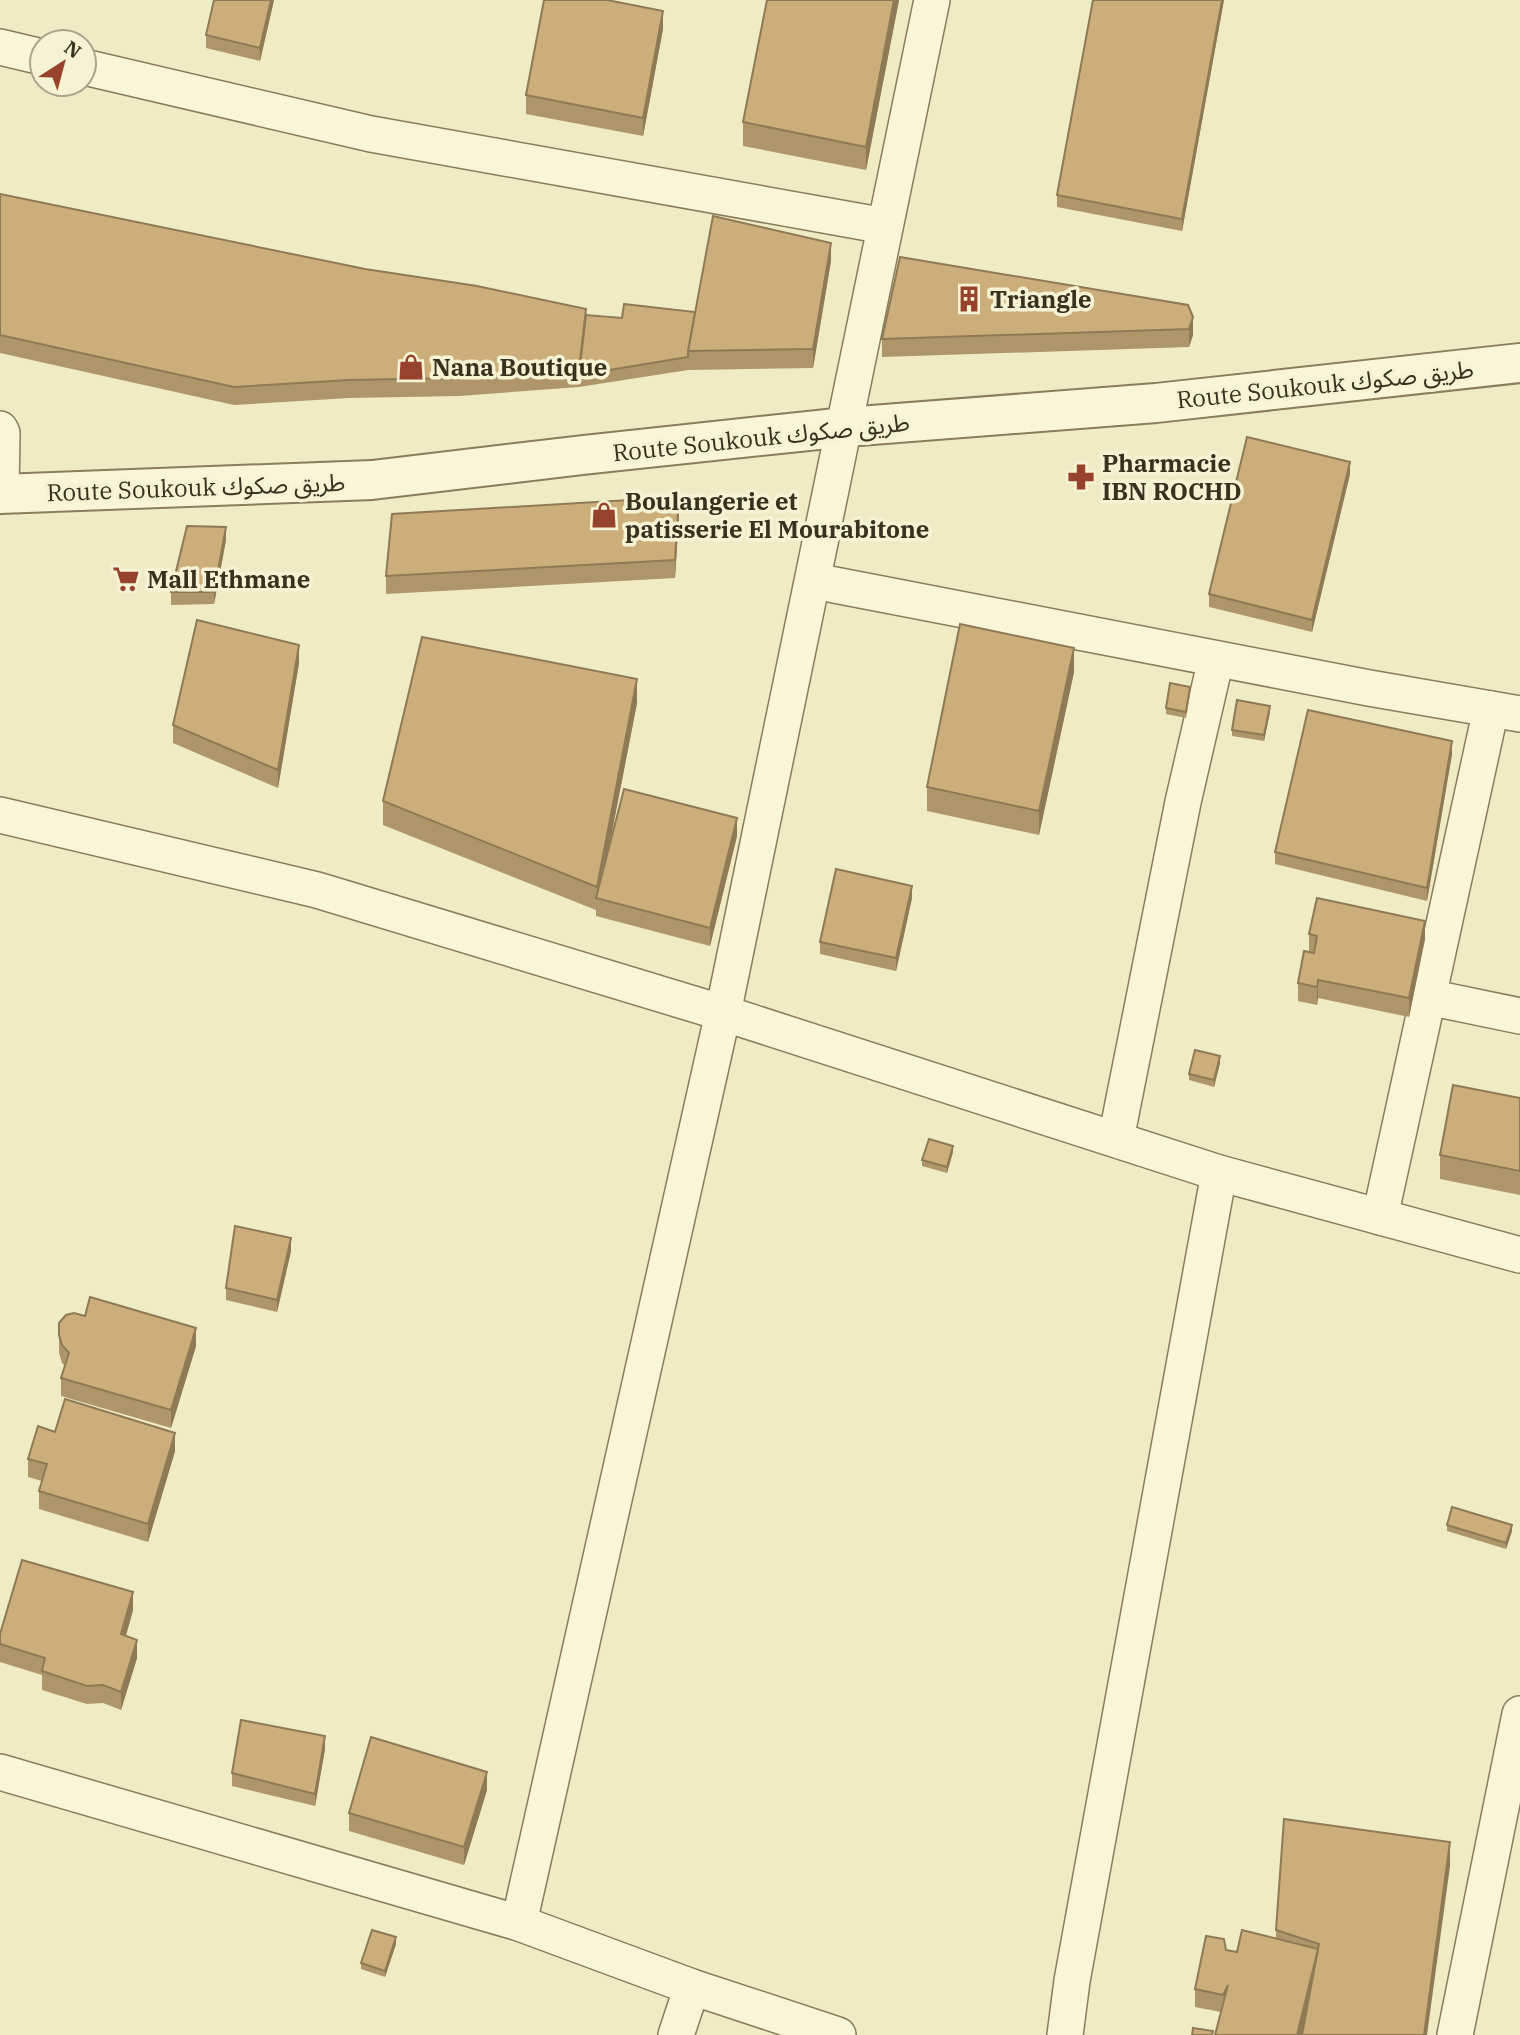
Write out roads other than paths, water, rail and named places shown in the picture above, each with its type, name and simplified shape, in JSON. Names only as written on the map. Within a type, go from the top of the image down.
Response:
[{"type":"street","points":[[519,1923],[723,1013],[932,0]]},
{"type":"street","points":[[0,47],[28,54]]},
{"type":"street","points":[[98,70],[371,134],[885,226]]},
{"type":"street","name":"Route Soukouk طريق صكوك","points":[[1,494],[372,480],[583,454],[846,427],[1156,403],[1520,363]]},
{"type":"street","points":[[0,429],[1,494]]},
{"type":"street","points":[[814,581],[1216,659],[1505,711],[1428,997],[1380,1217]]},
{"type":"street","points":[[1116,1139],[1183,802],[1216,659]]},
{"type":"street","points":[[0,815],[317,890],[723,1013],[1219,1173],[1520,1255]]},
{"type":"street","points":[[1428,997],[1520,1016]]},
{"type":"street","points":[[1065,2035],[1072,1981],[1219,1173]]},
{"type":"street","points":[[1455,2035],[1520,1714]]},
{"type":"street","points":[[0,1772],[519,1923],[692,1987],[838,2035]]},
{"type":"street","points":[[677,2035],[692,1987]]},
{"type":"place","name":"Triangle","points":[[969,299]]},
{"type":"place","name":"Nana Boutique","points":[[411,367]]},
{"type":"place","name":"Pharmacie IBN ROCHD","points":[[1081,477]]},
{"type":"place","name":"Boulangerie et patisserie El Mourabitone","points":[[604,515]]},
{"type":"place","name":"Mall Ethmane","points":[[126,579]]}]
